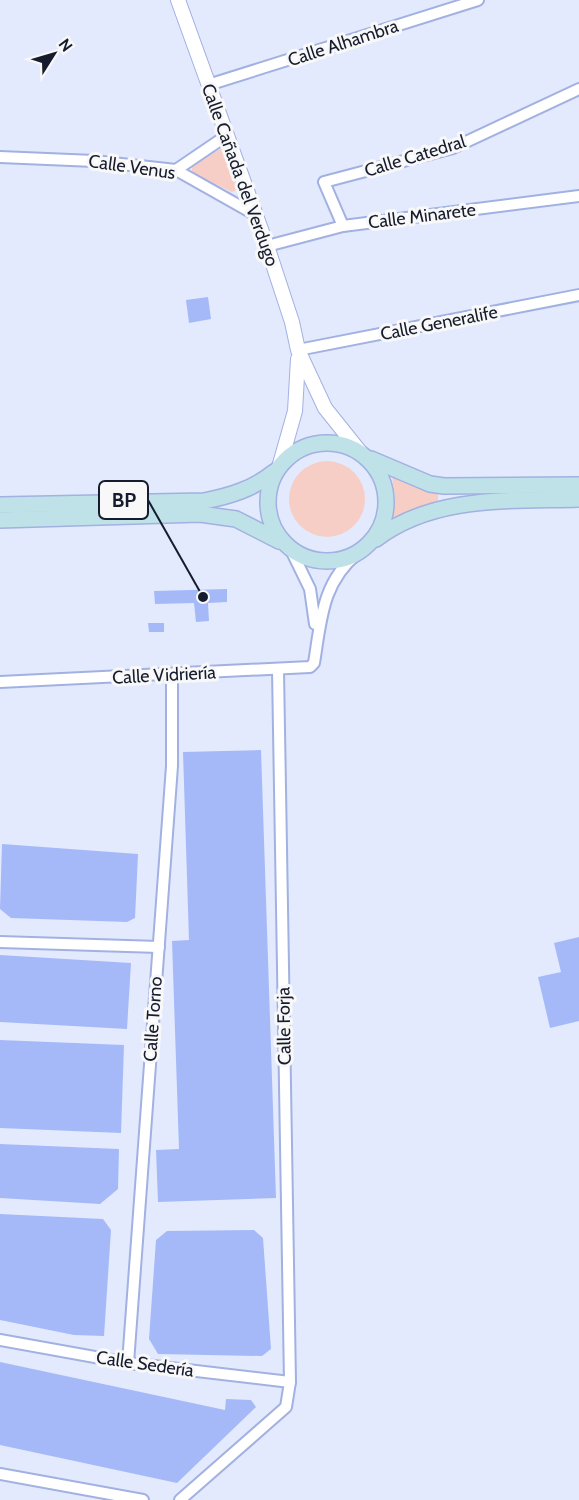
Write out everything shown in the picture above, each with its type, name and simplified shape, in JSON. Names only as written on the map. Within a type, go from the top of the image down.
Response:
[{"type":"main road","points":[[0,505],[204,501],[232,495],[264,480],[294,452],[310,445],[328,442],[345,445],[430,484],[444,486],[579,485]]},
{"type":"main road","points":[[363,455],[378,471],[385,490],[386,510],[380,529],[363,549]]},
{"type":"main road","points":[[278,467],[270,482],[267,508],[276,534],[288,547]]},
{"type":"main road","points":[[0,520],[200,514],[236,519],[317,561],[345,559],[403,523],[445,507],[465,503],[579,499]]},
{"type":"street","name":"Calle Cañada del Verdugo","points":[[178,0],[267,246],[292,322],[298,350]]},
{"type":"street","name":"Calle Alhambra","points":[[208,85],[478,0]]},
{"type":"street","name":"Calle Catedral","points":[[343,226],[324,182],[453,148],[579,89]]},
{"type":"street","points":[[176,170],[226,136]]},
{"type":"street","name":"Calle Venus","points":[[0,157],[94,161],[176,170],[254,214]]},
{"type":"street","name":"Calle Minarete","points":[[267,246],[343,226],[579,196]]},
{"type":"street","name":"Calle Generalife","points":[[298,350],[579,295]]},
{"type":"street","points":[[298,350],[325,408],[363,455]]},
{"type":"street","points":[[278,467],[295,411],[298,350]]},
{"type":"street","points":[[288,547],[310,589],[315,612],[316,652]]},
{"type":"street","points":[[316,652],[326,592],[345,564],[363,549]]},
{"type":"street","name":"Calle Vidriería","points":[[0,682],[310,667],[314,663],[316,652]]},
{"type":"street","name":"Calle Forja","points":[[180,1500],[286,1407],[290,1382],[278,670]]},
{"type":"street","name":"Calle Torno","points":[[128,1363],[172,766],[172,675]]},
{"type":"street","points":[[0,942],[159,947]]},
{"type":"street","name":"Calle Sedería","points":[[0,1340],[128,1363],[290,1382]]},
{"type":"street","points":[[0,1474],[144,1500]]},
{"type":"shaded area","points":[[222,148],[237,190],[232,192],[192,173],[192,166]]},
{"type":"shaded area","points":[[327,461],[341,464],[354,472],[362,485],[365,499],[362,513],[354,526],[341,534],[327,537],[313,534],[300,526],[292,513],[289,499],[292,485],[300,472],[313,464]]},
{"type":"shaded area","points":[[392,477],[417,487],[438,491],[438,503],[413,509],[392,519],[395,496]]},
{"type":"building","points":[[208,297],[211,319],[189,323],[186,300]]},
{"type":"building","points":[[227,589],[227,602],[208,603],[209,621],[196,622],[194,603],[155,604],[154,591]]},
{"type":"building","points":[[148,623],[164,623],[164,632],[149,632]]},
{"type":"building","points":[[261,750],[276,1198],[158,1202],[156,1150],[179,1149],[172,941],[189,940],[183,752]]},
{"type":"building","points":[[2,844],[138,854],[135,918],[127,922],[11,918],[0,909]]},
{"type":"building","points":[[579,937],[579,1021],[550,1028],[538,977],[561,972],[554,943]]},
{"type":"building","points":[[0,955],[131,963],[127,1029],[0,1022]]},
{"type":"building","points":[[0,1040],[124,1045],[121,1133],[0,1128]]},
{"type":"building","points":[[0,1144],[119,1149],[118,1189],[100,1204],[0,1198]]},
{"type":"building","points":[[0,1214],[103,1219],[111,1230],[104,1336],[74,1335],[0,1320]]},
{"type":"building","points":[[254,1230],[263,1238],[271,1349],[262,1356],[158,1354],[149,1339],[156,1240],[167,1231]]},
{"type":"building","points":[[0,1362],[225,1410],[226,1399],[251,1400],[256,1407],[177,1483],[0,1445]]},
{"type":"place","name":"BP","points":[[203,597]]}]
